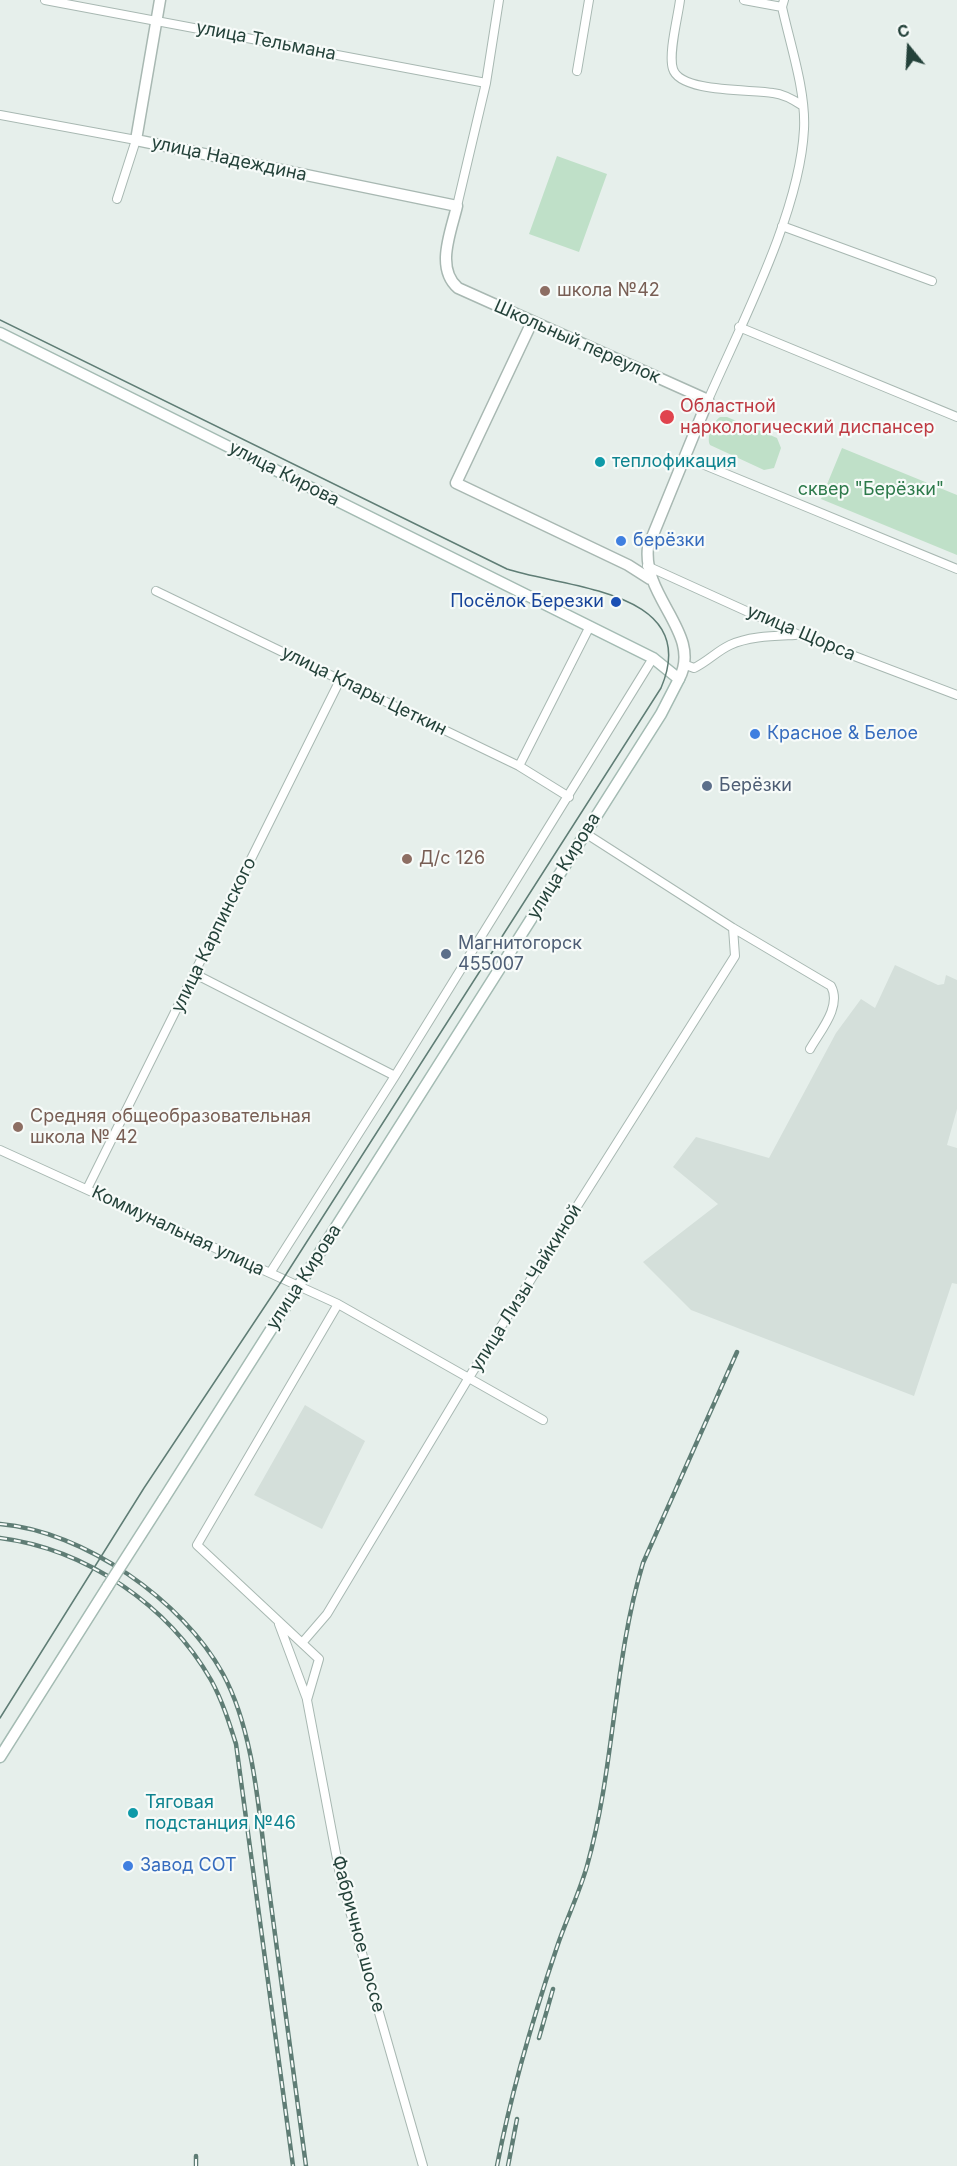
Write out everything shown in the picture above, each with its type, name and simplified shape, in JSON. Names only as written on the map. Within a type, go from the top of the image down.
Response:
[{"type":"main road","points":[[136,140],[160,0]]},
{"type":"main road","name":"улица Надеждина","points":[[136,140],[458,206]]},
{"type":"main road","name":"Школьный переулок","points":[[458,206],[446,257],[450,279],[466,294],[708,400]]},
{"type":"main road","points":[[532,322],[456,483],[628,565],[650,579]]},
{"type":"main road","name":"улица Кирова","points":[[0,333],[653,658],[679,679],[661,714],[0,1757]]},
{"type":"main road","points":[[679,679],[686,665],[680,635],[650,579],[647,566],[648,547],[708,400]]},
{"type":"street","name":"улица Тельмана","points":[[45,0],[486,83]]},
{"type":"street","points":[[458,206],[486,83],[499,0]]},
{"type":"street","points":[[577,71],[589,0]]},
{"type":"street","points":[[680,0],[672,63],[676,75],[683,81],[702,86],[775,93],[803,106]]},
{"type":"street","points":[[708,400],[782,226],[798,169],[804,128],[803,106],[783,4],[744,0]]},
{"type":"street","name":"улица Надеждина","points":[[0,115],[136,140]]},
{"type":"street","points":[[117,199],[136,140]]},
{"type":"street","points":[[782,226],[932,281]]},
{"type":"street","points":[[739,327],[957,417]]},
{"type":"street","points":[[684,457],[957,569]]},
{"type":"street","name":"улица Щорса","points":[[647,566],[799,635],[957,695]]},
{"type":"street","name":"улица Клары Цеткин","points":[[156,591],[519,765],[569,796]]},
{"type":"street","points":[[519,765],[590,626]]},
{"type":"street","points":[[686,665],[694,668],[731,645],[762,637],[799,635]]},
{"type":"street","points":[[270,1273],[395,1076],[653,658]]},
{"type":"street","name":"улица Карпинского","points":[[87,1189],[340,680]]},
{"type":"street","points":[[585,833],[733,928],[831,986],[835,1006],[810,1049]]},
{"type":"street","name":"улица Лизы Чайкиной","points":[[302,1643],[327,1614],[468,1379],[735,956],[733,928]]},
{"type":"street","points":[[195,974],[395,1076]]},
{"type":"street","name":"Коммунальная улица","points":[[0,1150],[338,1304],[543,1420]]},
{"type":"street","points":[[302,1643],[197,1545],[338,1304]]},
{"type":"street","name":"Фабричное шоссе","points":[[277,1621],[307,1700],[341,1880],[423,2166]]},
{"type":"street","name":"Фабричное шоссе","points":[[302,1643],[319,1659],[307,1700]]},
{"type":"shaded area","points":[[895,965],[938,985],[944,984],[946,975],[957,980],[957,1109],[947,1145],[957,1148],[957,1284],[952,1283],[914,1396],[691,1310],[643,1262],[718,1204],[673,1167],[696,1137],[769,1158],[836,1033],[861,999],[875,1008]]},
{"type":"shaded area","points":[[305,1405],[365,1441],[322,1529],[254,1495]]},
{"type":"green space","points":[[557,156],[607,174],[579,252],[529,234]]},
{"type":"green space","points":[[720,417],[727,417],[777,438],[781,448],[774,468],[764,470],[710,445],[711,430]]},
{"type":"green space","name":"сквер \"Берёзки\"","points":[[842,448],[957,495],[957,555],[821,499]]},
{"type":"tram line","points":[[0,320],[507,569],[592,589],[621,599],[646,612],[663,631],[669,656],[661,688],[283,1279],[144,1488],[0,1718]]},
{"type":"railway","points":[[497,2166],[531,2028],[557,1947],[584,1876],[596,1829],[619,1676],[633,1600],[643,1563],[737,1352]]},
{"type":"railway","points":[[0,1524],[32,1529],[65,1540],[97,1555],[128,1574],[157,1596],[183,1621],[205,1647],[223,1674],[234,1697],[249,1748],[254,1775],[306,2166]]},
{"type":"railway","points":[[0,1538],[32,1544],[63,1554],[122,1585],[172,1628],[193,1653],[215,1688],[236,1744],[293,2166]]},
{"type":"railway","points":[[539,2038],[553,1989]]},
{"type":"railway","points":[[508,2166],[517,2119]]},
{"type":"railway","points":[[196,2156],[196,2166]]},
{"type":"place","name":"школа №42","points":[[545,291]]},
{"type":"place","name":"Областной наркологический диспансер","points":[[667,417]]},
{"type":"place","name":"теплофикация","points":[[600,462]]},
{"type":"place","name":"берёзки","points":[[621,541]]},
{"type":"place","name":"Посёлок Березки","points":[[616,602]]},
{"type":"place","name":"Красное & Белое","points":[[755,734]]},
{"type":"place","name":"Берёзки","points":[[707,786]]},
{"type":"place","name":"Д/с 126","points":[[407,859]]},
{"type":"place","name":"Магнитогорск 455007","points":[[446,954]]},
{"type":"place","name":"Средняя общеобразовательная школа № 42","points":[[18,1127]]},
{"type":"place","name":"Тяговая подстанция №46","points":[[133,1813]]},
{"type":"place","name":"Завод СОТ","points":[[128,1866]]}]
